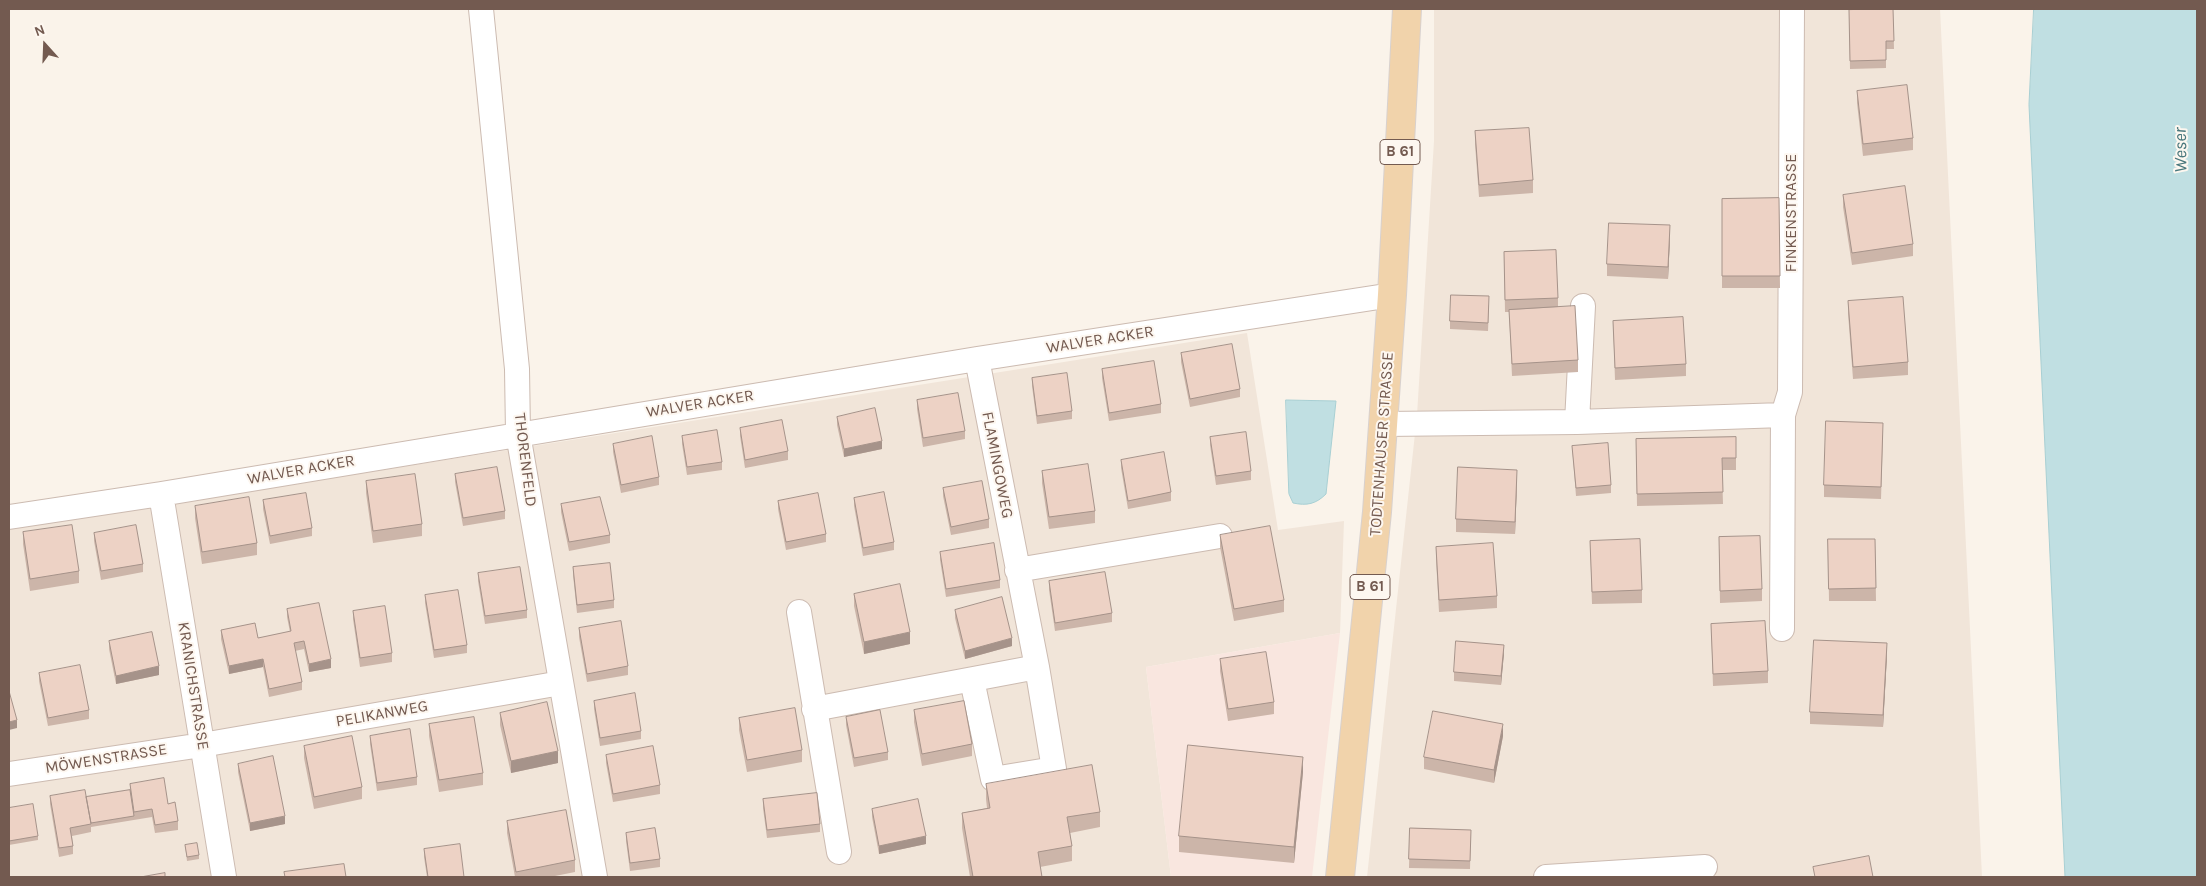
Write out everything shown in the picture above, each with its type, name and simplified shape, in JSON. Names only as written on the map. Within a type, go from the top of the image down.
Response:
[{"type":"main road","name":"TODTENHAUSER STRASSE","points":[[1340,877],[1374,541],[1392,295],[1407,9]]},
{"type":"street","name":"THORENFELD","points":[[481,9],[517,369],[518,434],[594,877]]},
{"type":"street","name":"FINKENSTRASSE","points":[[1782,629],[1783,415],[1790,392],[1792,9]]},
{"type":"street","name":"WALVER ACKER","points":[[9,517],[161,494],[977,360],[1392,295]]},
{"type":"street","points":[[1577,422],[1583,306]]},
{"type":"street","name":"FLAMINGOWEG","points":[[972,680],[993,779],[1054,768],[977,360]]},
{"type":"street","points":[[1383,424],[1577,422],[1783,415]]},
{"type":"street","name":"KRANICHSTRASSE","points":[[161,494],[224,877]]},
{"type":"street","points":[[1016,570],[1220,536]]},
{"type":"street","points":[[799,612],[839,852]]},
{"type":"street","points":[[814,709],[1036,667]]},
{"type":"street","name":"PELIKANWEG","points":[[202,745],[561,683]]},
{"type":"street","name":"MÖWENSTRASSE","points":[[9,774],[202,745]]},
{"type":"street","points":[[1546,877],[1705,867]]},
{"type":"shaded area","points":[[1434,9],[1940,9],[1982,877],[1367,877],[1417,415],[1434,141]]},
{"type":"shaded area","points":[[1247,333],[1278,530],[1344,521],[1340,633],[1146,667],[1171,877],[9,877],[9,529]]},
{"type":"shaded area","points":[[1340,633],[1312,877],[1171,877],[1146,667]]},
{"type":"water","name":"Weser","points":[[2034,9],[2197,9],[2197,877],[2065,877],[2029,105]]},
{"type":"water","points":[[1286,400],[1336,401],[1326,494],[1319,500],[1311,503],[1293,503],[1289,494]]},
{"type":"building","points":[[1893,9],[1894,41],[1886,41],[1886,60],[1850,61],[1849,10]]},
{"type":"building","points":[[1907,85],[1913,138],[1863,144],[1857,91]]},
{"type":"building","points":[[1529,128],[1533,180],[1479,185],[1475,131]]},
{"type":"building","points":[[1905,186],[1913,244],[1852,253],[1843,195]]},
{"type":"building","points":[[1779,198],[1780,276],[1722,276],[1722,199]]},
{"type":"building","points":[[1609,223],[1670,225],[1668,267],[1607,264]]},
{"type":"building","points":[[1556,250],[1558,298],[1505,300],[1504,252]]},
{"type":"building","points":[[1451,295],[1489,296],[1488,323],[1450,321]]},
{"type":"building","points":[[1903,297],[1908,362],[1853,367],[1848,301]]},
{"type":"building","points":[[1575,306],[1578,360],[1512,364],[1509,310]]},
{"type":"building","points":[[1683,317],[1686,364],[1615,368],[1613,321]]},
{"type":"building","points":[[1232,344],[1240,389],[1190,399],[1181,353]]},
{"type":"building","points":[[1154,361],[1161,404],[1109,413],[1102,369]]},
{"type":"building","points":[[1067,373],[1072,411],[1037,416],[1032,378]]},
{"type":"building","points":[[958,393],[965,431],[923,438],[917,400]]},
{"type":"building","points":[[875,408],[882,441],[844,449],[837,417]]},
{"type":"building","points":[[782,420],[788,451],[745,460],[740,428]]},
{"type":"building","points":[[1826,421],[1883,423],[1881,487],[1824,485]]},
{"type":"building","points":[[717,430],[722,462],[687,467],[682,436]]},
{"type":"building","points":[[1246,432],[1251,471],[1216,476],[1210,437]]},
{"type":"building","points":[[652,436],[659,477],[621,485],[613,444]]},
{"type":"building","points":[[1736,437],[1736,458],[1722,458],[1723,492],[1637,494],[1636,439]]},
{"type":"building","points":[[1608,443],[1611,485],[1576,488],[1572,446]]},
{"type":"building","points":[[1164,452],[1171,492],[1128,501],[1121,460]]},
{"type":"building","points":[[1088,464],[1095,511],[1049,517],[1042,471]]},
{"type":"building","points":[[497,467],[505,511],[463,518],[455,474]]},
{"type":"building","points":[[1458,467],[1517,470],[1515,522],[1456,519]]},
{"type":"building","points":[[415,474],[422,524],[373,531],[366,481]]},
{"type":"building","points":[[982,481],[989,519],[951,527],[943,488]]},
{"type":"building","points":[[884,492],[894,542],[863,548],[854,498]]},
{"type":"building","points":[[306,493],[312,528],[270,536],[263,500]]},
{"type":"building","points":[[818,493],[826,534],[786,542],[778,501]]},
{"type":"building","points":[[249,497],[257,543],[202,552],[195,506]]},
{"type":"building","points":[[600,497],[610,535],[569,542],[561,504]]},
{"type":"building","points":[[72,525],[79,571],[30,579],[23,532]]},
{"type":"building","points":[[136,525],[143,564],[101,571],[94,533]]},
{"type":"building","points":[[1270,526],[1284,600],[1234,609],[1220,535]]},
{"type":"building","points":[[1760,536],[1762,589],[1720,591],[1719,537]]},
{"type":"building","points":[[1640,539],[1642,590],[1592,592],[1590,541]]},
{"type":"building","points":[[1828,539],[1875,539],[1876,588],[1829,589]]},
{"type":"building","points":[[994,543],[1000,580],[946,589],[940,552]]},
{"type":"building","points":[[1493,543],[1497,596],[1439,600],[1436,547]]},
{"type":"building","points":[[610,563],[614,600],[577,605],[573,567]]},
{"type":"building","points":[[520,567],[527,610],[485,616],[478,573]]},
{"type":"building","points":[[1105,572],[1112,613],[1055,623],[1049,581]]},
{"type":"building","points":[[900,584],[910,632],[864,642],[854,594]]},
{"type":"building","points":[[458,590],[467,645],[434,650],[425,595]]},
{"type":"building","points":[[1002,597],[1012,638],[965,651],[955,610]]},
{"type":"building","points":[[319,603],[331,659],[309,664],[304,641],[294,643],[302,682],[269,689],[263,659],[229,666],[221,630],[255,623],[258,638],[291,631],[287,609]]},
{"type":"building","points":[[385,606],[392,653],[360,658],[353,611]]},
{"type":"building","points":[[621,621],[628,666],[587,674],[579,628]]},
{"type":"building","points":[[1765,621],[1768,671],[1713,674],[1711,624]]},
{"type":"building","points":[[152,632],[159,666],[116,676],[109,641]]},
{"type":"building","points":[[1814,640],[1887,643],[1883,715],[1810,712]]},
{"type":"building","points":[[1456,641],[1504,645],[1501,676],[1454,672]]},
{"type":"building","points":[[1266,652],[1274,702],[1228,709],[1220,659]]},
{"type":"building","points":[[80,665],[89,710],[48,718],[39,673]]},
{"type":"building","points":[[9,691],[17,720],[9,722]]},
{"type":"building","points":[[635,693],[641,731],[600,738],[594,701]]},
{"type":"building","points":[[964,701],[972,744],[922,754],[914,710]]},
{"type":"building","points":[[547,702],[558,751],[511,761],[500,713]]},
{"type":"building","points":[[795,708],[802,750],[747,760],[739,718]]},
{"type":"building","points":[[880,710],[888,752],[854,758],[846,717]]},
{"type":"building","points":[[1433,711],[1503,724],[1494,770],[1424,757]]},
{"type":"building","points":[[474,717],[483,773],[439,780],[429,724]]},
{"type":"building","points":[[410,729],[417,777],[377,783],[370,736]]},
{"type":"building","points":[[352,736],[362,787],[314,797],[304,746]]},
{"type":"building","points":[[1188,745],[1303,757],[1294,847],[1179,836]]},
{"type":"building","points":[[653,746],[660,785],[613,794],[606,755]]},
{"type":"building","points":[[273,756],[285,816],[250,823],[238,764]]},
{"type":"building","points":[[1092,765],[1100,812],[1067,817],[1072,846],[1038,852],[1042,877],[973,877],[962,813],[990,808],[986,784]]},
{"type":"building","points":[[164,778],[168,804],[175,802],[178,821],[155,825],[152,809],[134,812],[130,784]]},
{"type":"building","points":[[85,790],[91,824],[70,828],[73,846],[59,848],[50,796]]},
{"type":"building","points":[[130,790],[134,816],[91,823],[86,797]]},
{"type":"building","points":[[817,793],[820,824],[767,830],[763,799]]},
{"type":"building","points":[[918,799],[926,836],[879,846],[872,809]]},
{"type":"building","points":[[33,804],[38,836],[9,841],[9,808]]},
{"type":"building","points":[[566,810],[575,860],[516,872],[507,821]]},
{"type":"building","points":[[655,828],[660,859],[630,863],[626,833]]},
{"type":"building","points":[[1410,828],[1471,830],[1470,861],[1409,859]]},
{"type":"building","points":[[197,843],[199,855],[187,857],[185,845]]},
{"type":"building","points":[[460,844],[464,877],[428,877],[424,849]]},
{"type":"building","points":[[1869,856],[1873,877],[1815,877],[1813,867]]},
{"type":"building","points":[[344,864],[346,877],[285,877],[284,872]]},
{"type":"building","points":[[165,873],[165,877],[141,877]]}]
